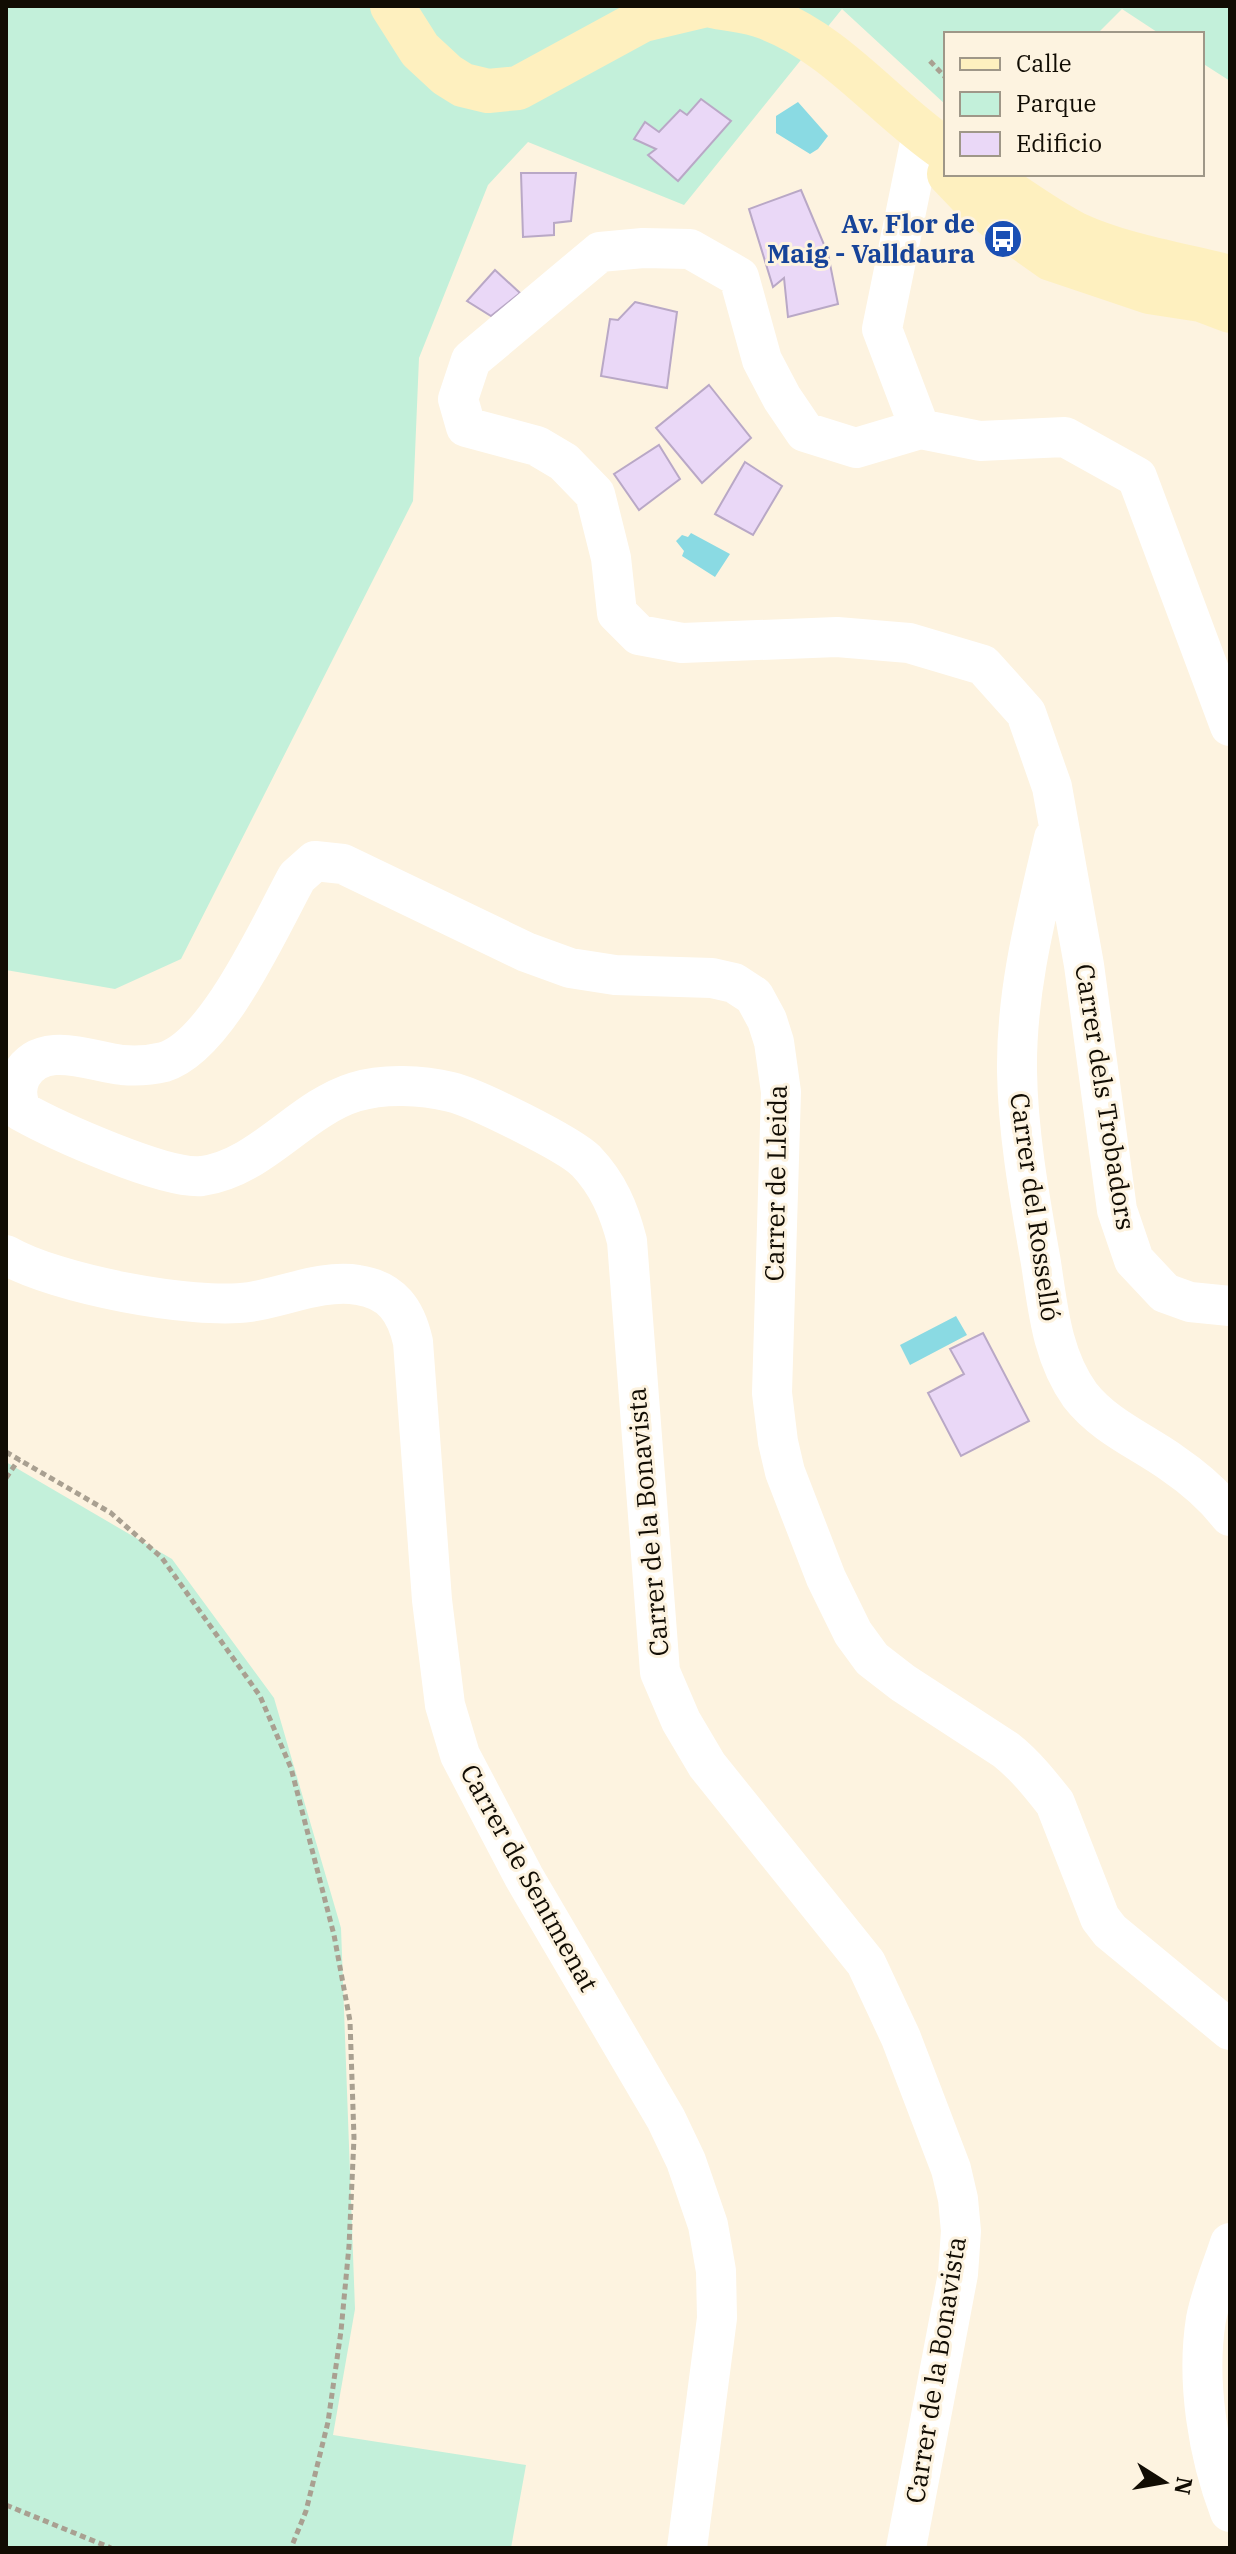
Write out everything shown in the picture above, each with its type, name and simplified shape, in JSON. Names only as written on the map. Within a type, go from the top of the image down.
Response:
[{"type":"street","points":[[392,6],[420,50],[447,75],[463,85],[488,91],[518,88],[643,20],[702,6]]},
{"type":"street","points":[[712,6],[767,17],[821,46],[934,142],[944,164]]},
{"type":"street","points":[[934,142],[882,329],[920,429],[980,441],[1065,437],[1137,477],[1230,726]]},
{"type":"street","points":[[951,176],[1010,230],[1051,259],[1149,292],[1201,300],[1230,311]]},
{"type":"street","points":[[985,176],[1078,235],[1114,248],[1230,277]]},
{"type":"street","name":"Carrer dels Trobadors","points":[[920,429],[856,448],[805,432],[762,360],[739,277],[690,249],[643,248],[600,252],[471,360],[458,399],[466,427],[537,446],[564,462],[595,494],[611,558],[617,613],[639,635],[682,643],[837,637],[909,643],[983,665],[1026,713],[1052,787],[1084,965],[1117,1210],[1134,1260],[1165,1293],[1190,1302],[1230,1306]]},
{"type":"street","name":"Carrer del Rosselló","points":[[1058,822],[1026,956],[1017,1071],[1026,1170],[1052,1329],[1059,1357],[1080,1394],[1094,1410],[1109,1423],[1173,1463],[1216,1499],[1230,1516]]},
{"type":"street","name":"Carrer de Lleida","points":[[18,1082],[26,1066],[38,1058],[54,1054],[125,1065],[145,1064],[165,1061],[193,1047],[221,1014],[297,877],[315,861],[343,864],[526,952],[570,968],[615,975],[712,978],[734,983],[754,996],[774,1042],[781,1092],[773,1412],[785,1472],[826,1578],[853,1633],[872,1659],[1021,1761],[1043,1787],[1055,1803],[1100,1918],[1110,1931],[1230,2030]]},
{"type":"street","name":"Carrer de la Bonavista","points":[[18,1082],[17,1096],[21,1111],[36,1119],[148,1165],[201,1176],[226,1169],[248,1158],[329,1102],[358,1091],[385,1087],[454,1093],[543,1134],[583,1158],[608,1190],[620,1214],[627,1241],[660,1672],[681,1721],[707,1765],[866,1963],[901,2038],[955,2184],[961,2231],[958,2274],[906,2548]]},
{"type":"street","name":"Carrer de Sentmenat","points":[[6,1255],[23,1265],[127,1293],[226,1304],[251,1302],[342,1283],[361,1285],[396,1302],[408,1319],[413,1342],[434,1615],[445,1705],[460,1755],[524,1877],[666,2119],[686,2161],[708,2225],[716,2271],[717,2318],[687,2548]]},
{"type":"street","points":[[1230,2243],[1206,2320],[1204,2403],[1217,2478],[1230,2512]]},
{"type":"street","points":[[1204,2403],[1230,2346]]},
{"type":"path","points":[[930,61],[944,76]]},
{"type":"path","points":[[6,1452],[111,1513],[162,1558],[260,1696],[291,1768],[334,1935],[350,2021],[354,2138],[349,2246],[328,2422],[306,2511],[291,2548]]},
{"type":"path","points":[[6,1478],[19,1459]]},
{"type":"path","points":[[6,2505],[111,2548]]},
{"type":"green space","points":[[6,6],[1230,6],[1230,81],[1204,64],[1204,32],[1157,32],[1122,9],[1099,32],[944,32],[944,103],[842,9],[684,205],[528,142],[488,185],[419,358],[413,501],[181,959],[115,989],[6,970]]},
{"type":"green space","points":[[6,1462],[172,1559],[274,1698],[341,1928],[355,2309],[333,2435],[526,2465],[511,2548],[6,2548]]},
{"type":"water","points":[[798,102],[828,136],[810,154],[776,133],[776,116]]},
{"type":"water","points":[[691,533],[730,554],[715,577],[682,556],[684,551],[676,541],[682,535],[688,537]]},
{"type":"water","points":[[956,1316],[967,1335],[910,1365],[900,1345]]},
{"type":"building","points":[[701,99],[731,121],[678,181],[648,155],[656,149],[634,139],[645,122],[659,132],[680,110],[687,115]]},
{"type":"building","points":[[521,173],[576,173],[571,221],[554,223],[554,235],[523,237]]},
{"type":"building","points":[[801,190],[828,254],[838,304],[788,317],[784,278],[773,287],[749,209]]},
{"type":"building","points":[[495,270],[520,293],[491,316],[467,301]]},
{"type":"building","points":[[635,302],[677,312],[667,388],[601,376],[610,319],[618,320]]},
{"type":"building","points":[[709,385],[751,438],[702,483],[656,428]]},
{"type":"building","points":[[659,445],[680,479],[639,510],[614,474]]},
{"type":"building","points":[[745,462],[782,486],[753,535],[715,514]]},
{"type":"building","points":[[983,1333],[1029,1421],[961,1456],[928,1393],[964,1374],[950,1349]]},
{"type":"place","name":"Av. Flor de Maig - Valldaura","points":[[1003,239]]}]
